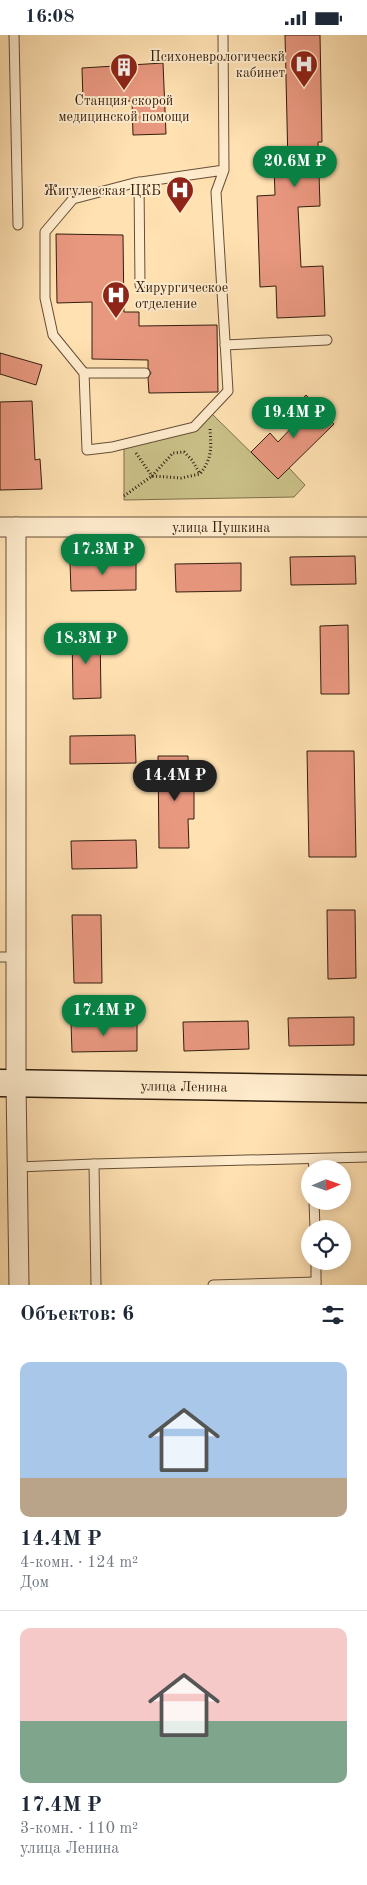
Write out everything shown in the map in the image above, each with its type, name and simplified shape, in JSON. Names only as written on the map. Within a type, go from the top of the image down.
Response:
[{"type":"street","name":"улица Пушкина","points":[[8,527],[367,527]]},
{"type":"street","points":[[8,527],[8,1083],[17,1167],[18,1285]]},
{"type":"street","name":"улица Ленина","points":[[8,1083],[367,1089]]},
{"type":"lane","points":[[14,35],[18,225]]},
{"type":"lane","points":[[224,35],[224,170],[216,192],[228,391],[194,427],[129,443],[87,450],[84,373],[53,335],[45,298],[45,232],[72,199],[139,182],[224,170]]},
{"type":"lane","points":[[139,182],[140,285]]},
{"type":"lane","points":[[225,345],[327,340]]},
{"type":"lane","points":[[84,373],[145,373]]},
{"type":"lane","points":[[17,1167],[367,1157]]},
{"type":"lane","points":[[94,1164],[96,1285]]},
{"type":"lane","points":[[213,1285],[316,1283],[316,1270]]},
{"type":"path","points":[[152,476],[181,478],[200,474],[207,465],[211,455],[209,411]]},
{"type":"path","points":[[129,443],[152,476]]},
{"type":"path","points":[[124,496],[152,476],[173,453],[184,452],[192,460],[200,474]]},
{"type":"shaded area","points":[[209,411],[278,479],[289,468],[305,485],[294,497],[124,500],[124,444],[194,428]]},
{"type":"building","points":[[285,35],[320,35],[322,142],[318,142],[320,206],[298,207],[301,267],[323,266],[325,316],[277,318],[276,286],[260,287],[257,196],[275,195],[274,164],[288,164]]},
{"type":"building","name":"Станция скорой медицинской помощи","points":[[163,63],[166,134],[133,135],[132,101],[83,102],[82,68]]},
{"type":"building","name":"Хирургическое отделение","points":[[56,234],[123,235],[124,312],[139,312],[139,326],[217,325],[218,392],[149,393],[148,378],[151,373],[148,368],[148,360],[92,359],[92,302],[57,303]]},
{"type":"building","points":[[0,353],[42,365],[36,385],[0,374]]},
{"type":"building","points":[[306,395],[334,424],[278,479],[251,452],[270,433],[278,442],[299,420],[291,411]]},
{"type":"building","points":[[32,401],[35,460],[40,459],[42,489],[0,490],[0,402]]},
{"type":"building","points":[[355,556],[356,584],[291,585],[290,557]]},
{"type":"building","points":[[136,562],[136,590],[71,591],[70,563]]},
{"type":"building","points":[[241,563],[241,591],[176,592],[175,564]]},
{"type":"building","points":[[348,625],[349,694],[321,694],[320,626]]},
{"type":"building","points":[[100,630],[101,698],[73,699],[72,631]]},
{"type":"building","points":[[135,735],[136,763],[70,764],[70,736]]},
{"type":"building","points":[[307,751],[354,751],[356,857],[309,857]]},
{"type":"building","points":[[158,756],[188,756],[189,785],[194,785],[194,819],[188,819],[189,848],[159,848]]},
{"type":"building","points":[[136,840],[137,868],[72,869],[71,841]]},
{"type":"building","points":[[327,910],[355,910],[356,978],[328,979]]},
{"type":"building","points":[[72,915],[101,915],[102,983],[74,983]]},
{"type":"building","points":[[354,1017],[354,1045],[289,1046],[288,1018]]},
{"type":"building","points":[[248,1021],[249,1049],[184,1051],[183,1022]]},
{"type":"building","points":[[137,1022],[137,1051],[72,1052],[71,1023]]},
{"type":"place","name":"Психоневрологическй кабинет","points":[[304,88]]},
{"type":"place","name":"Станция скорой медицинской помощи","points":[[124,91]]},
{"type":"place","name":"Жигулевская ЦКБ","points":[[180,214]]},
{"type":"place","name":"Хирургическое отделение","points":[[116,319]]}]
